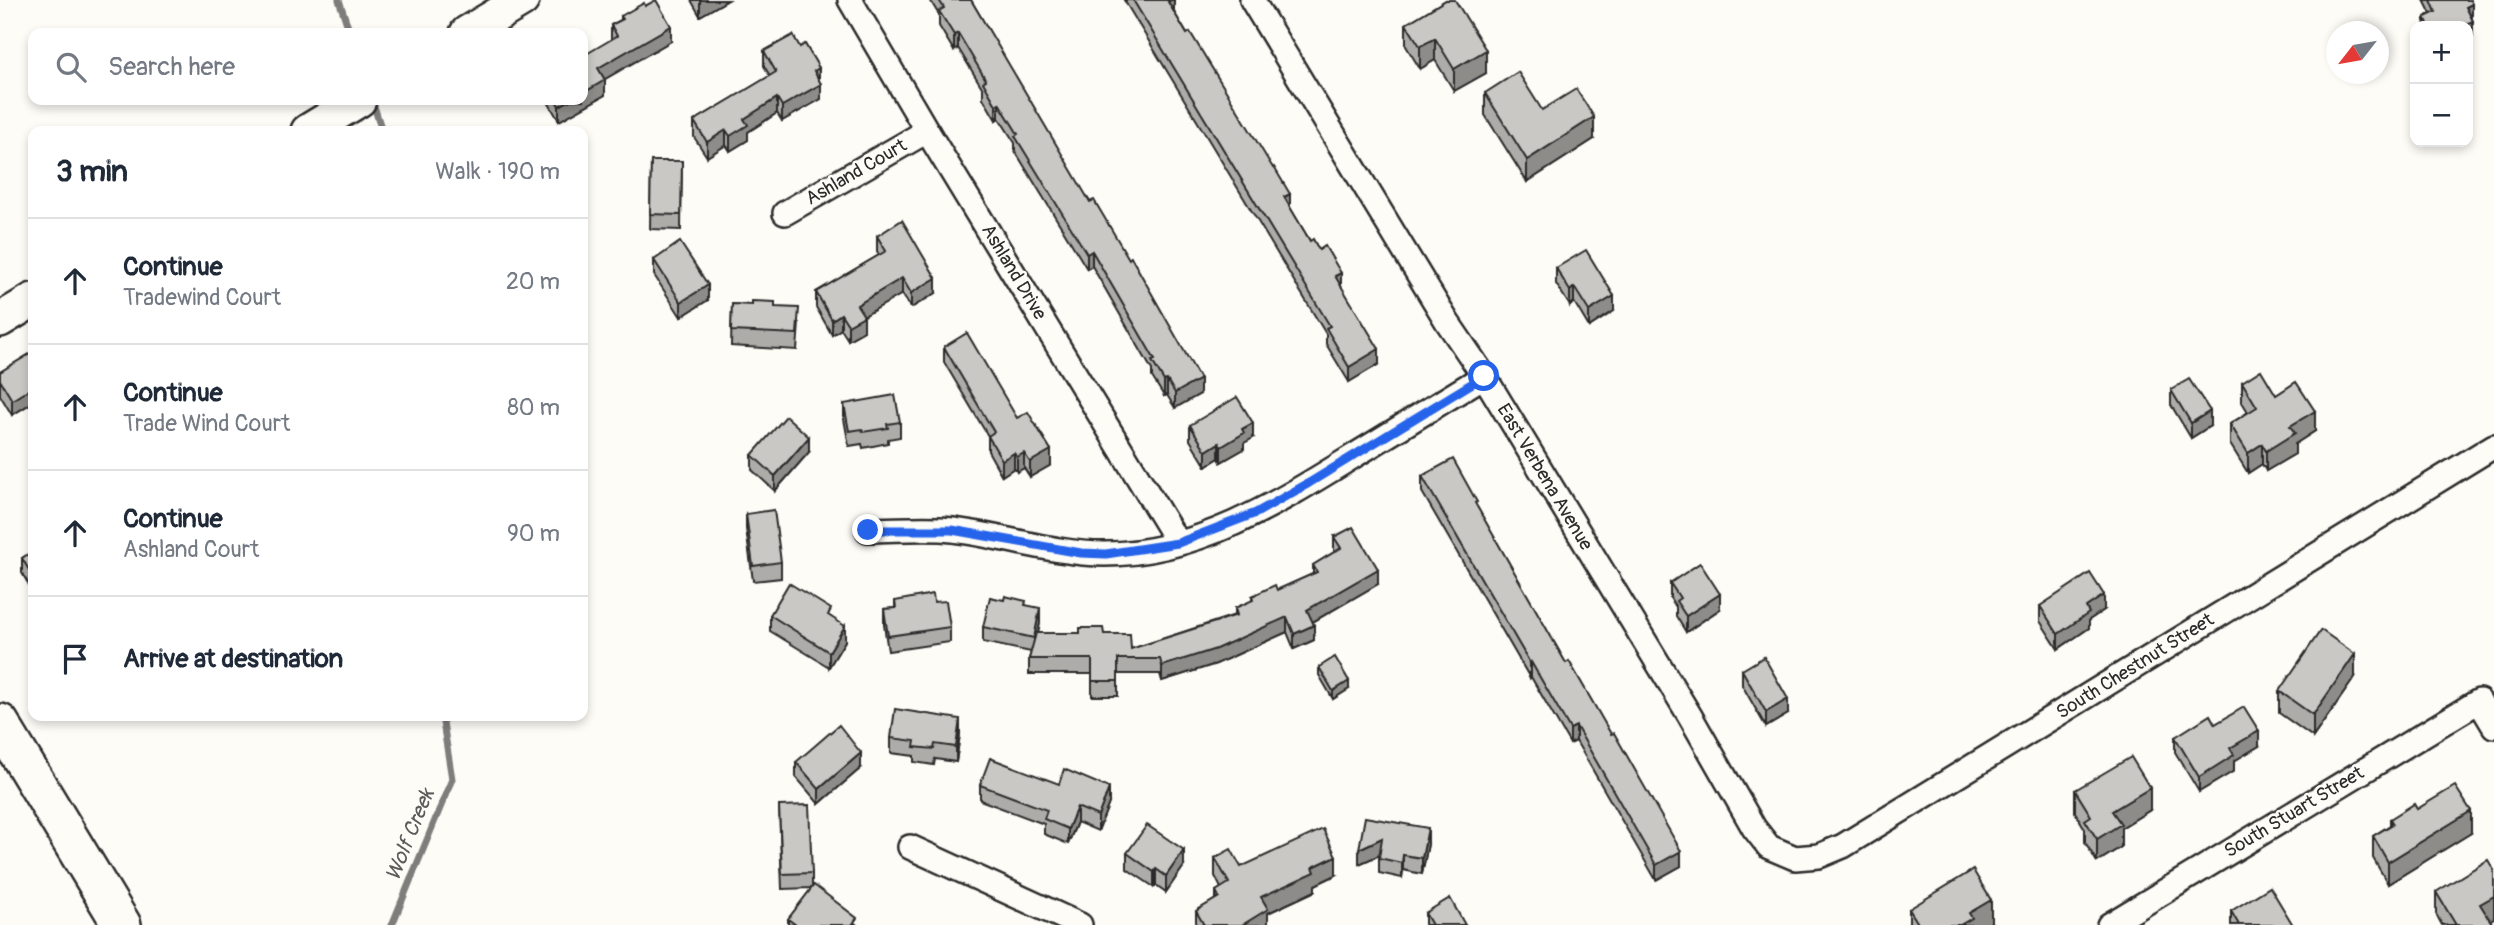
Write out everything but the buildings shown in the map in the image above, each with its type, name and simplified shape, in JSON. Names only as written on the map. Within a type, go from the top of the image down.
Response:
[{"type":"main road","points":[[0,723],[122,925]]},
{"type":"street","points":[[475,28],[522,0]]},
{"type":"street","name":"Ashland Drive","points":[[850,0],[1178,543]]},
{"type":"street","name":"East Verbena Avenue","points":[[1252,0],[1448,323],[1484,376],[1690,716],[1754,828],[1769,847]]},
{"type":"street","name":"Ashland Court","points":[[785,213],[927,131]]},
{"type":"street","points":[[0,320],[28,303]]},
{"type":"street","points":[[868,530],[952,530],[1081,553],[1106,554],[1178,543],[1256,513],[1484,376]]},
{"type":"street","name":"South Chestnut Street","points":[[1769,847],[1794,858],[1819,856],[1843,846],[2494,446]]},
{"type":"street","name":"South Stuart Street","points":[[2109,925],[2142,916],[2479,701],[2494,726]]},
{"type":"street","points":[[910,846],[1080,925]]},
{"type":"waterway","name":"Wolf Creek","points":[[339,0],[348,28]]},
{"type":"waterway","name":"Wolf Creek","points":[[374,105],[380,126]]},
{"type":"waterway","name":"Wolf Creek","points":[[392,925],[452,779],[443,721]]},
{"type":"route","points":[[868,530],[952,530],[1081,553],[1106,554],[1145,550],[1178,543],[1256,513],[1484,376]]}]
